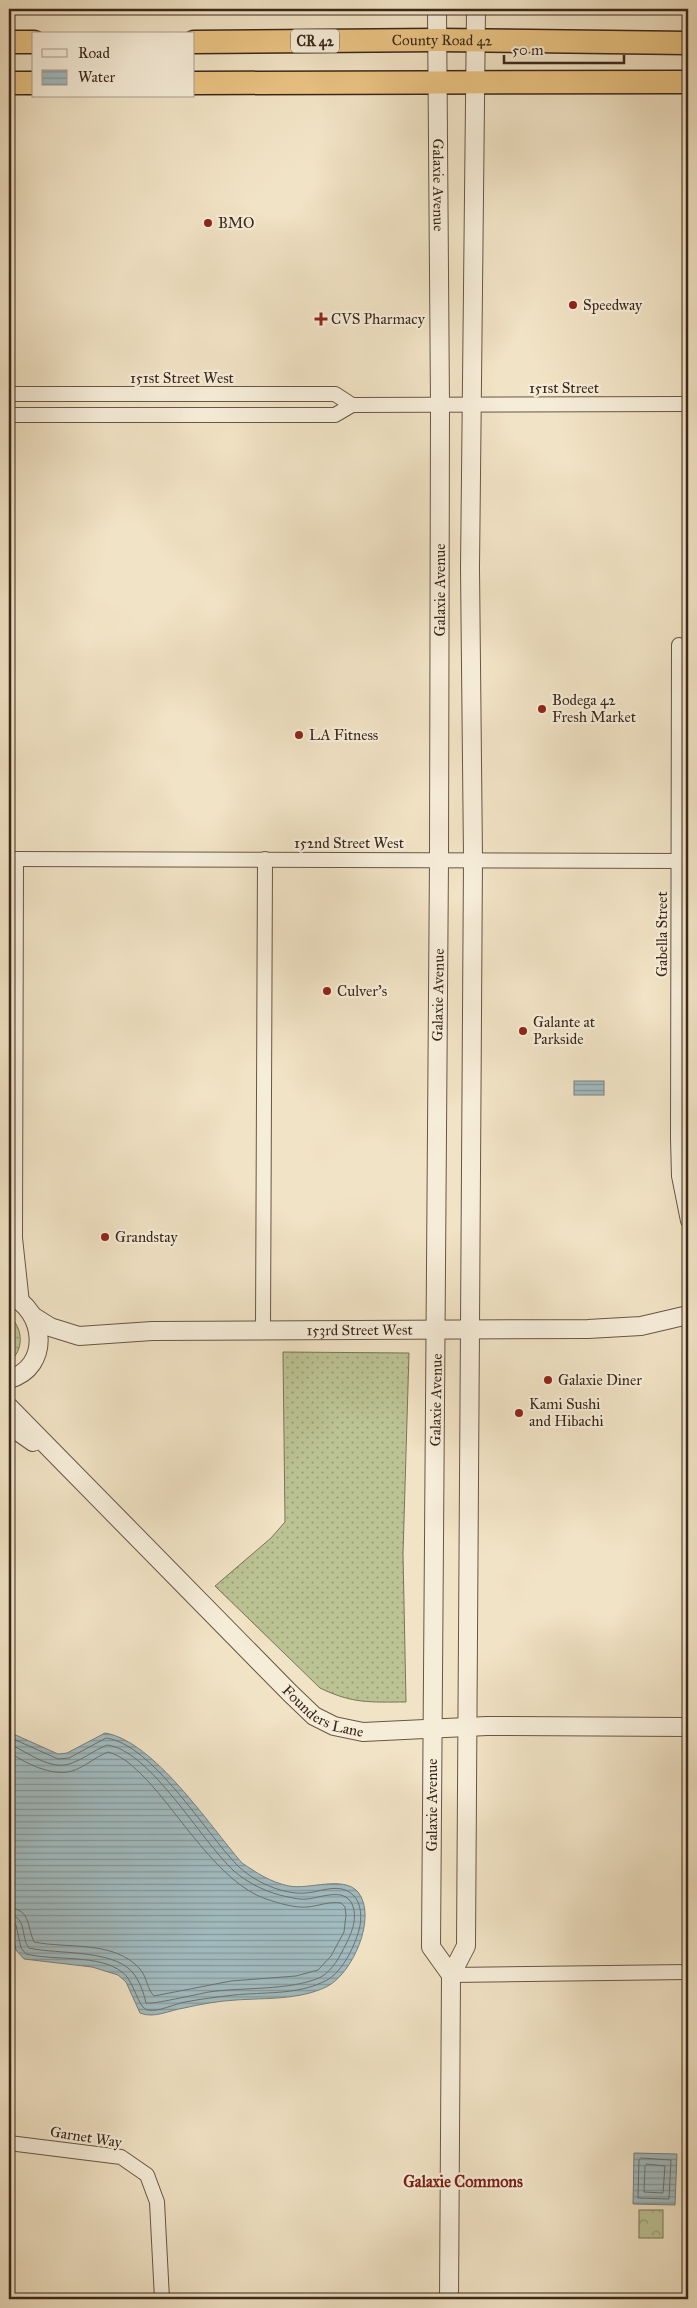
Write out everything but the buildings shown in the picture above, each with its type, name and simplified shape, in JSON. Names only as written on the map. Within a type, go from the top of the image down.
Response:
[{"type":"highway","name":"County Road 42","points":[[195,42],[437,40],[688,43]]},
{"type":"highway","points":[[9,42],[32,42]]},
{"type":"highway","points":[[195,83],[688,82]]},
{"type":"highway","points":[[9,83],[32,83]]},
{"type":"street","name":"Galaxie Avenue","points":[[437,9],[440,405],[439,859],[431,1948],[451,1975]]},
{"type":"street","name":"Galaxie Avenue","points":[[449,2299],[451,1975],[466,1946],[473,859],[470,607],[471,404],[476,9]]},
{"type":"street","name":"151st Street West","points":[[9,394],[335,394],[352,405]]},
{"type":"street","name":"151st Street","points":[[440,405],[688,404]]},
{"type":"street","name":"151st Street West","points":[[9,415],[335,415],[352,405],[440,405]]},
{"type":"street","name":"Gabella Street","points":[[679,645],[683,861],[678,1138],[679,1176],[688,1221]]},
{"type":"street","name":"152nd Street West","points":[[12,859],[683,861]]},
{"type":"street","points":[[9,1379],[24,1371],[34,1359],[38,1339],[34,1318],[16,1299],[12,859]]},
{"type":"street","points":[[263,1330],[264,859]]},
{"type":"street","name":"153rd Street West","points":[[34,1318],[79,1336],[152,1331],[588,1330],[632,1327],[688,1316]]},
{"type":"street","name":"Founders Lane","points":[[9,1408],[314,1716],[334,1726],[363,1732],[468,1727],[688,1726]]},
{"type":"street","name":"Founders Lane","points":[[9,1425],[56,1457]]},
{"type":"street","points":[[451,1975],[688,1972]]},
{"type":"street","name":"Garnet Way","points":[[9,2143],[122,2157],[147,2175],[157,2202],[162,2299]]},
{"type":"green space","points":[[9,1316],[20,1333],[20,1346],[9,1362]]},
{"type":"green space","points":[[283,1352],[409,1353],[403,1554],[406,1702],[362,1701],[342,1697],[320,1688],[215,1586],[271,1538],[285,1522]]},
{"type":"green space","points":[[639,2210],[663,2210],[663,2238],[639,2238]]},
{"type":"water","points":[[574,1081],[604,1081],[604,1095],[574,1095]]},
{"type":"water","points":[[9,1732],[58,1754],[67,1753],[105,1733],[124,1739],[142,1751],[180,1787],[242,1863],[270,1880],[289,1886],[344,1884],[352,1887],[358,1892],[363,1903],[365,1916],[364,1930],[353,1958],[345,1971],[326,1987],[305,1994],[282,1998],[217,2002],[162,2014],[145,2015],[140,2013],[126,1982],[118,1975],[92,1967],[24,1959],[16,1950],[9,1917]]},
{"type":"water","points":[[634,2153],[677,2154],[675,2205],[633,2204]]},
{"type":"place","name":"BMO","points":[[208,223]]},
{"type":"place","name":"Speedway","points":[[573,305]]},
{"type":"place","name":"CVS Pharmacy","points":[[321,319]]},
{"type":"place","name":"Bodega 42 Fresh Market","points":[[542,709]]},
{"type":"place","name":"LA Fitness","points":[[299,735]]},
{"type":"place","name":"Culver's","points":[[327,991]]},
{"type":"place","name":"Galante at Parkside","points":[[523,1031]]},
{"type":"place","name":"Grandstay","points":[[105,1237]]},
{"type":"place","name":"Galaxie Diner","points":[[548,1380]]},
{"type":"place","name":"Kami Sushi and Hibachi","points":[[519,1413]]},
{"type":"district","name":"Galaxie Commons","points":[[463,2181]]}]
